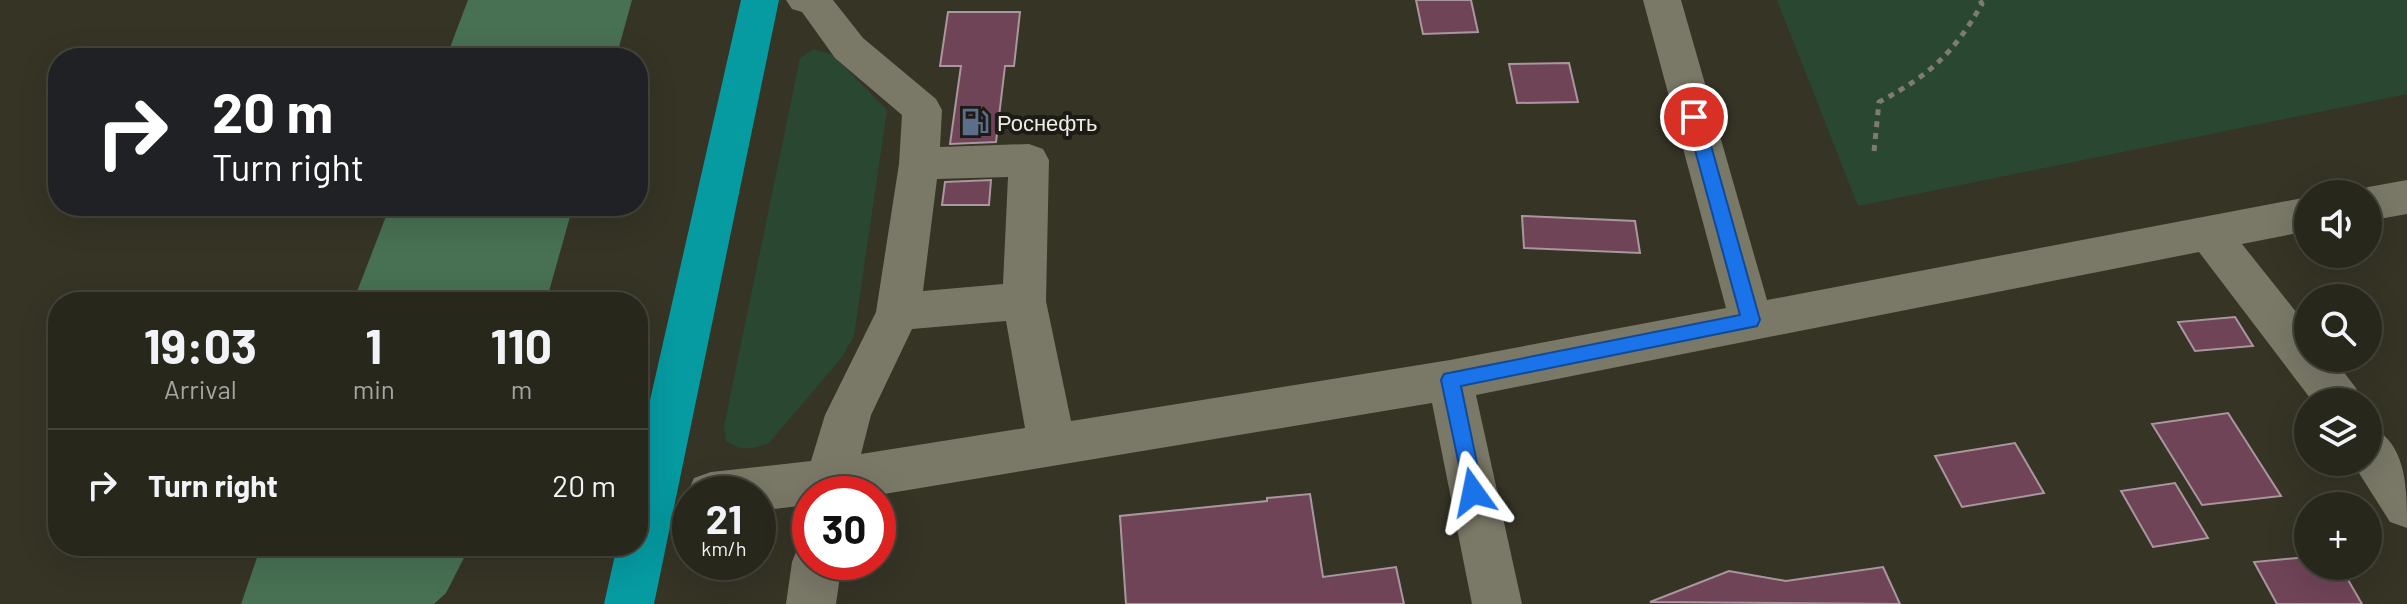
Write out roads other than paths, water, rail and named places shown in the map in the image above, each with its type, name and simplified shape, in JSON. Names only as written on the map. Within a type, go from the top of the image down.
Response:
[{"type":"highway","points":[[648,555],[670,498],[760,0]]},
{"type":"highway","points":[[629,604],[648,556]]},
{"type":"street","points":[[805,0],[815,3],[849,48],[922,110],[919,164],[898,312],[848,415],[830,476]]},
{"type":"street","points":[[1662,0],[1751,320]]},
{"type":"street","points":[[919,164],[1029,160],[1024,301],[1052,445]]},
{"type":"street","points":[[2382,201],[2407,197]]},
{"type":"street","points":[[890,476],[1052,445],[1450,380],[2294,217]]},
{"type":"street","points":[[2208,233],[2329,388]]},
{"type":"street","points":[[898,312],[1024,301]]},
{"type":"street","points":[[1450,380],[1497,604]]},
{"type":"street","points":[[2382,468],[2407,506]]},
{"type":"street","points":[[811,604],[814,580]]},
{"type":"place","name":"Роснефть","points":[[975,122]]}]
